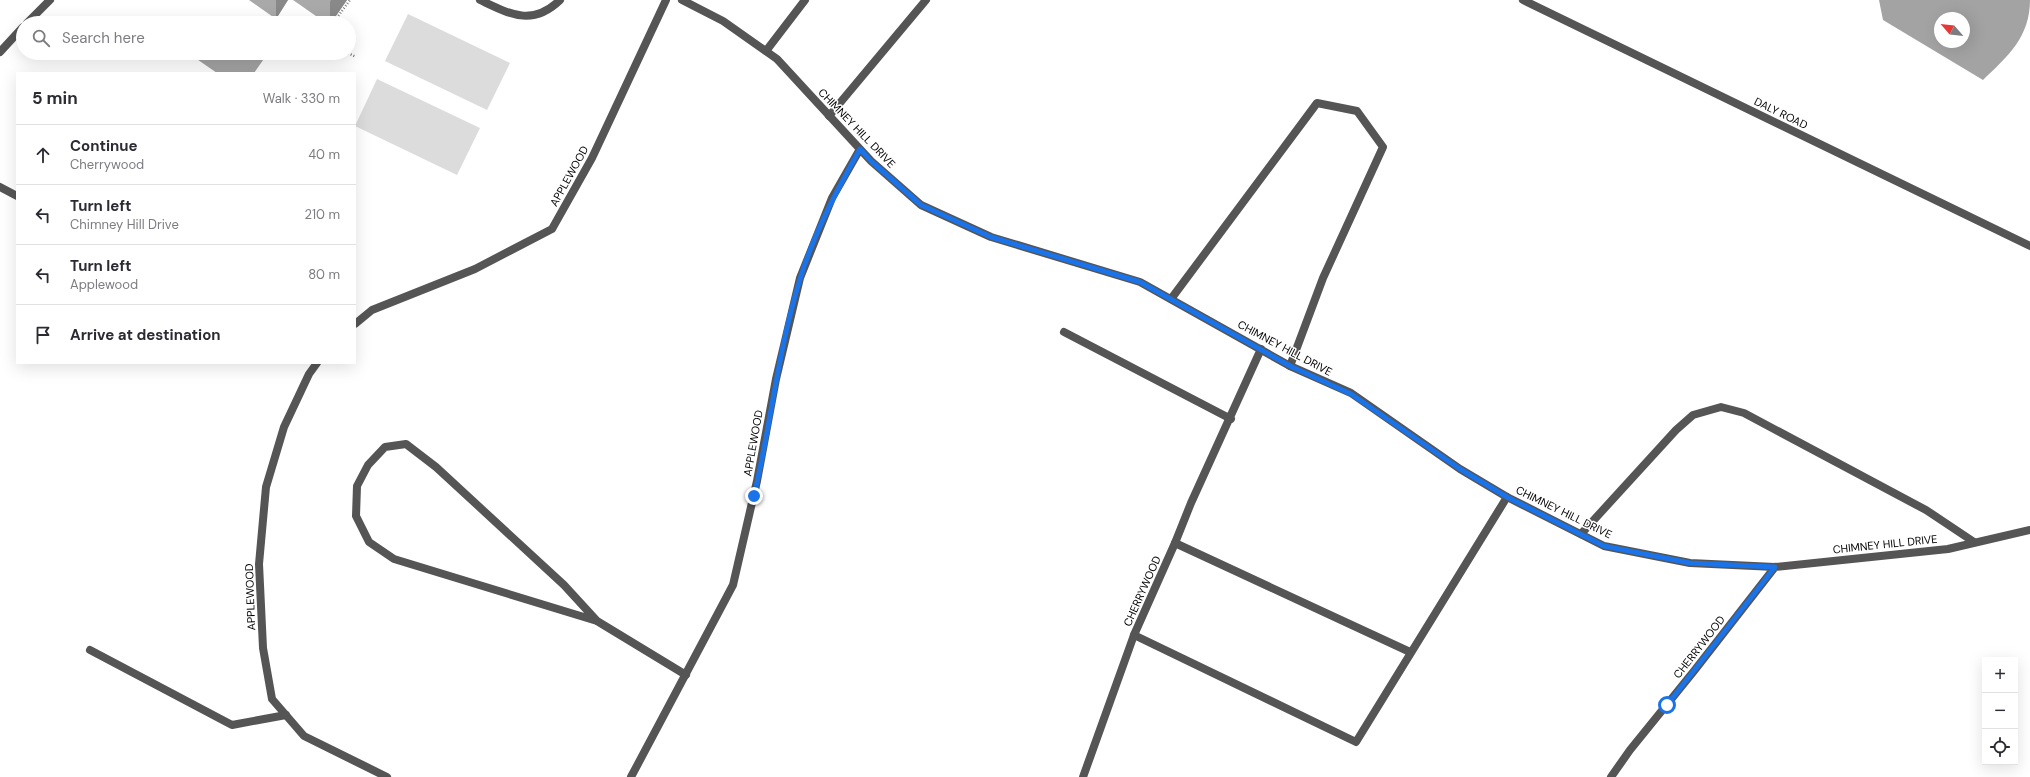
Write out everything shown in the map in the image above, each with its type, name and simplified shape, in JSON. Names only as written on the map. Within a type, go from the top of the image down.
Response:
[{"type":"street","points":[[34,16],[50,0]]},
{"type":"street","points":[[480,0],[512,14],[530,16],[548,10],[560,0]]},
{"type":"street","name":"APPLEWOOD","points":[[356,323],[372,310],[475,269],[552,229],[592,158],[666,0]]},
{"type":"street","name":"CHIMNEY HILL DRIVE","points":[[682,0],[723,21],[777,59],[871,161],[921,205],[991,237],[1140,282],[1290,366],[1351,394],[1460,469],[1507,497],[1604,546],[1690,563],[1775,567],[1948,548],[2030,530]]},
{"type":"street","points":[[766,51],[805,0]]},
{"type":"street","points":[[829,116],[926,0]]},
{"type":"street","name":"DALY ROAD","points":[[1523,0],[2030,246]]},
{"type":"street","points":[[0,52],[16,35]]},
{"type":"street","points":[[1171,299],[1317,103],[1357,111],[1383,147],[1323,278],[1290,366]]},
{"type":"street","name":"APPLEWOOD","points":[[631,777],[733,585],[758,481],[776,379],[800,278],[832,198],[860,149]]},
{"type":"street","points":[[0,186],[16,195]]},
{"type":"street","points":[[1064,332],[1231,419]]},
{"type":"street","name":"CHERRYWOOD","points":[[1083,777],[1134,634],[1175,544],[1191,503],[1231,419],[1261,349]]},
{"type":"street","name":"APPLEWOOD","points":[[316,364],[309,374],[284,427],[266,487],[259,564],[263,648],[272,699],[304,736],[387,777]]},
{"type":"street","points":[[1581,534],[1676,430],[1693,415],[1721,407],[1744,413],[1919,506],[1974,542]]},
{"type":"street","points":[[596,621],[564,585],[436,467],[406,444],[385,447],[368,465],[357,486],[356,516],[369,542],[394,558],[596,621],[686,675]]},
{"type":"street","points":[[1134,634],[1356,742],[1410,652],[1507,497]]},
{"type":"street","points":[[1175,544],[1410,652]]},
{"type":"street","name":"CHERRYWOOD","points":[[1611,777],[1630,750],[1775,567]]},
{"type":"street","points":[[90,650],[232,725],[286,715]]},
{"type":"path","points":[[338,16],[350,0]]},
{"type":"shaded area","points":[[1879,0],[2030,0],[2029,13],[2022,35],[2009,54],[1983,80],[1883,20]]},
{"type":"shaded area","points":[[408,14],[510,63],[487,110],[385,61]]},
{"type":"shaded area","points":[[198,60],[263,60],[255,72],[216,72]]},
{"type":"shaded area","points":[[377,79],[480,128],[457,175],[356,126]]},
{"type":"route","points":[[754,496],[776,379],[800,278],[832,198],[860,149],[871,161],[921,205],[991,237],[1140,282],[1290,366],[1351,394],[1460,469],[1507,497],[1604,546],[1690,563],[1775,567],[1667,705]]}]
